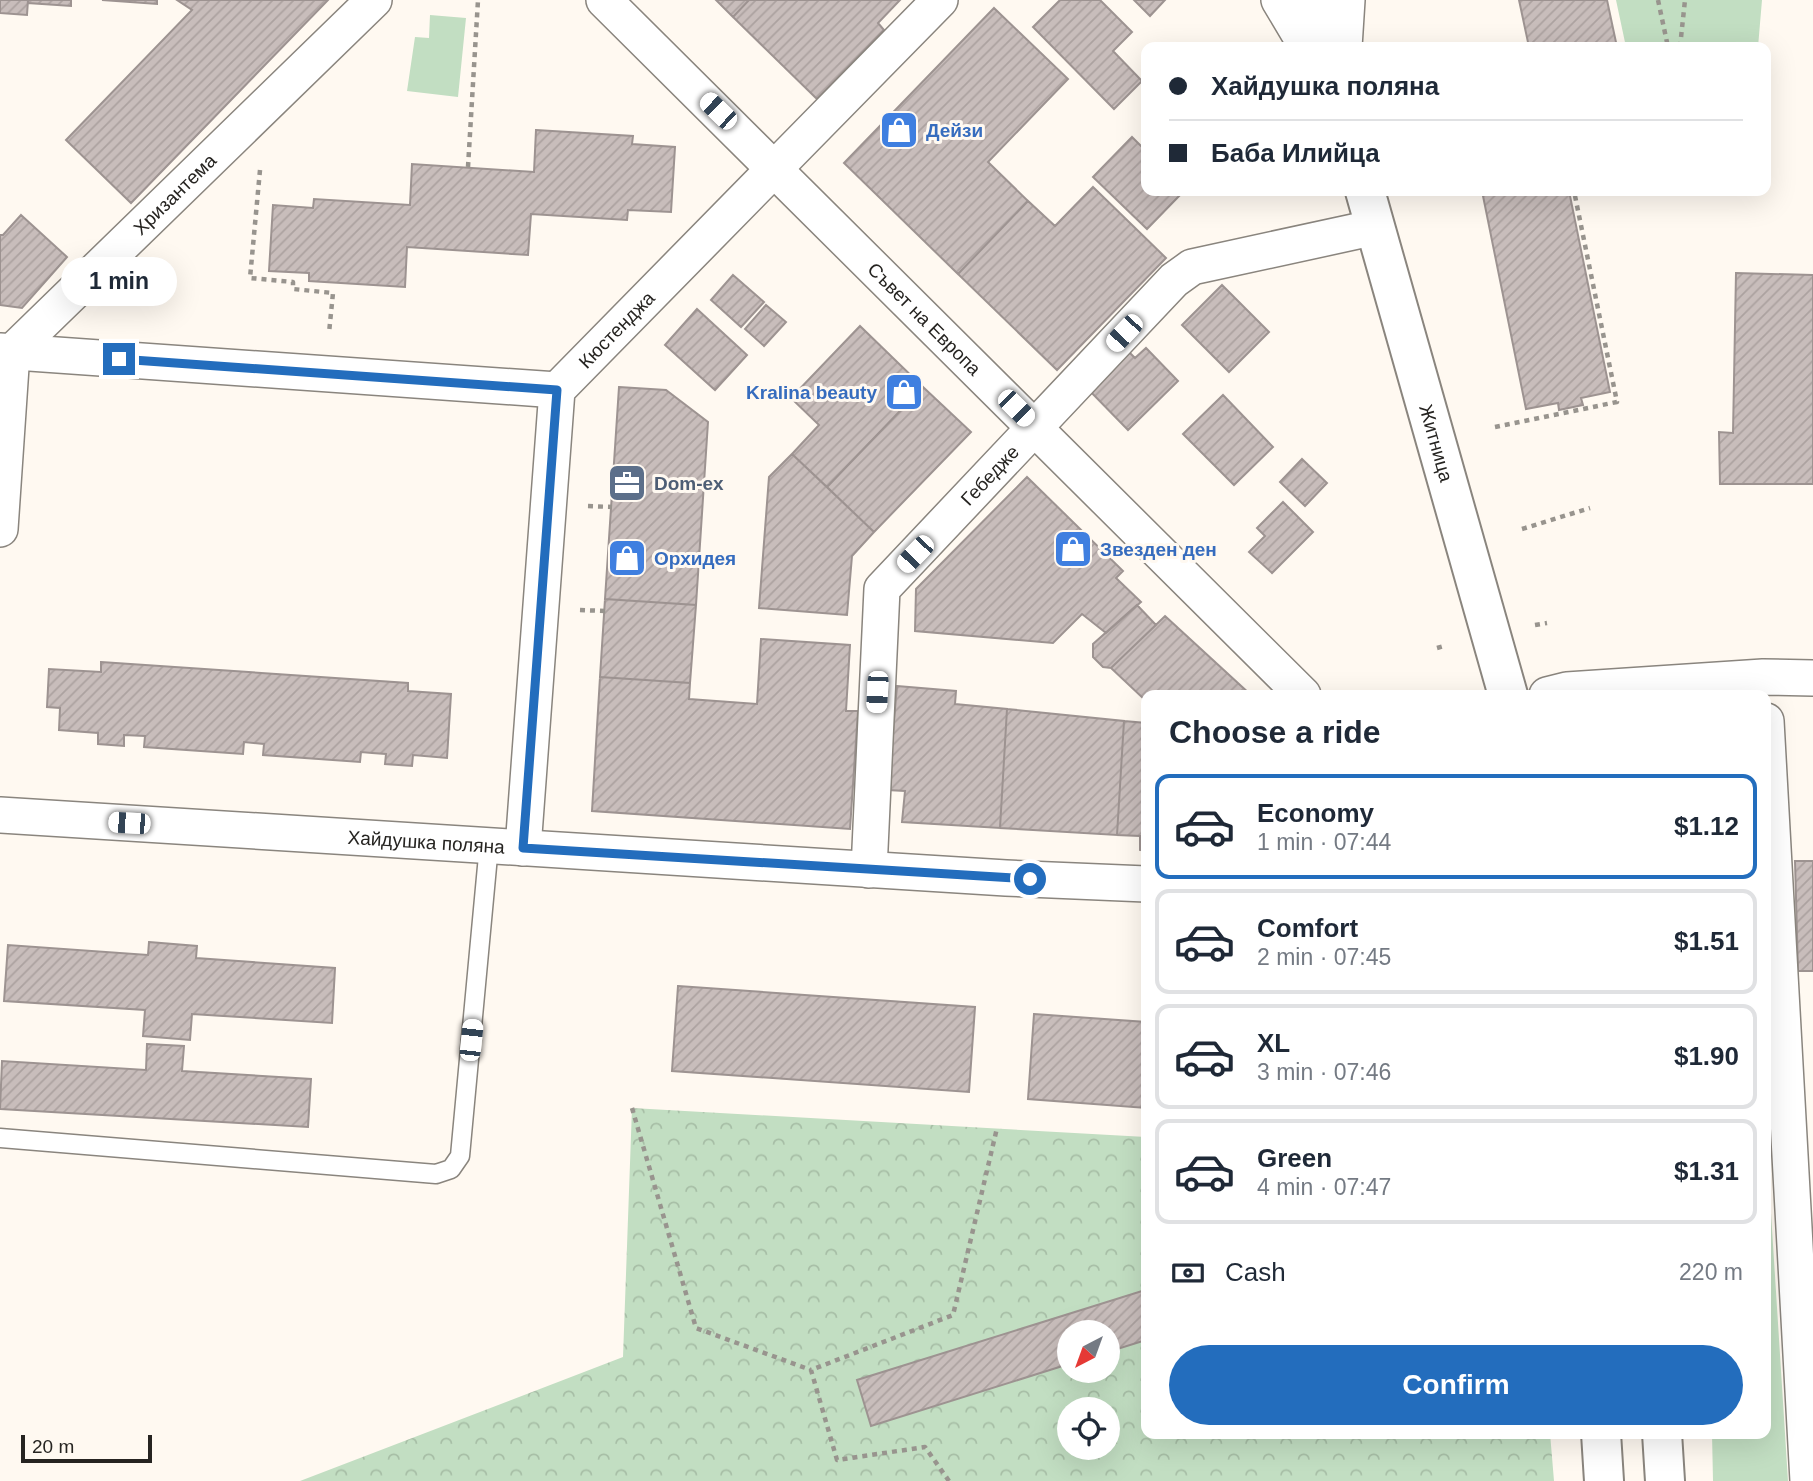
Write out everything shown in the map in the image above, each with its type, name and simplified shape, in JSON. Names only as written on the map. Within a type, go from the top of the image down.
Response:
[{"type":"street","name":"Хризантема","points":[[6,351],[374,0]]},
{"type":"street","name":"Съвет на Европа","points":[[604,0],[775,167],[1298,690]]},
{"type":"street","name":"Кюстенджа","points":[[557,390],[940,0]]},
{"type":"street","points":[[1279,0],[1304,42]]},
{"type":"street","points":[[1317,0],[1326,42]]},
{"type":"street","points":[[1344,42],[1347,0]]},
{"type":"street","name":"Житница","points":[[1367,196],[1506,690]]},
{"type":"street","name":"Гебедже","points":[[869,870],[882,589],[1174,280],[1192,267],[1376,227]]},
{"type":"street","points":[[0,529],[6,351],[557,390],[506,847]]},
{"type":"street","points":[[1567,690],[1764,686],[1813,678]]},
{"type":"street","points":[[1771,811],[1808,1481]]},
{"type":"street","name":"Хайдушка поляна","points":[[0,815],[869,870],[1141,884]]},
{"type":"street","points":[[1601,1439],[1604,1481]]},
{"type":"street","points":[[1662,1439],[1665,1481]]},
{"type":"lane","points":[[0,1138],[436,1174],[451,1169],[460,1156],[506,847]]},
{"type":"path","points":[[468,167],[478,0]]},
{"type":"path","points":[[1658,0],[1667,42]]},
{"type":"path","points":[[1681,42],[1685,0]]},
{"type":"path","points":[[260,162],[250,278],[293,282],[293,289],[333,293],[325,374]]},
{"type":"path","points":[[1495,427],[1617,402],[1575,196]]},
{"type":"path","points":[[1522,529],[1590,508]]},
{"type":"path","points":[[1535,625],[1547,623]]},
{"type":"path","points":[[1437,648],[1444,646]]},
{"type":"path","points":[[632,1108],[696,1328],[811,1370],[953,1315],[997,1128]]},
{"type":"path","points":[[811,1370],[837,1460],[925,1447],[948,1481]]},
{"type":"green space","points":[[1616,0],[1762,0],[1758,42],[1625,42]]},
{"type":"green space","points":[[430,15],[466,18],[458,97],[407,91],[415,37],[429,38]]},
{"type":"green space","points":[[632,1108],[1141,1137],[1141,1439],[1550,1439],[1554,1481],[300,1481],[623,1357]]},
{"type":"green space","points":[[1771,1213],[1788,1481],[1713,1481],[1712,1439],[1771,1439]]},
{"type":"building","points":[[0,0],[28,0],[27,15],[0,13]]},
{"type":"building","points":[[28,0],[71,0],[71,6],[28,3]]},
{"type":"building","points":[[102,0],[157,0],[157,4]]},
{"type":"building","points":[[177,0],[328,0],[131,203],[66,140],[192,10]]},
{"type":"building","points":[[716,0],[749,0],[733,17]]},
{"type":"building","points":[[749,0],[900,0],[878,23],[884,30],[817,99],[733,17]]},
{"type":"building","points":[[1060,0],[1100,0],[1132,32],[1113,51],[1141,82],[1114,109],[1033,27]]},
{"type":"building","points":[[1134,0],[1165,0],[1150,16]]},
{"type":"building","points":[[1519,0],[1607,0],[1616,42],[1528,42]]},
{"type":"building","points":[[994,8],[1068,79],[988,162],[1028,201],[958,274],[844,163]]},
{"type":"building","points":[[536,130],[633,136],[632,144],[675,147],[671,212],[628,210],[627,220],[531,214],[528,255],[407,247],[405,287],[309,281],[309,273],[269,271],[273,205],[313,208],[314,199],[410,205],[412,164],[534,172]]},
{"type":"building","points":[[1132,137],[1141,146],[1141,196],[1179,196],[1147,229],[1093,177]]},
{"type":"building","points":[[1093,187],[1166,258],[1057,370],[958,274],[1028,201],[1055,226]]},
{"type":"building","points":[[1483,196],[1570,196],[1610,392],[1581,398],[1583,405],[1559,410],[1558,403],[1526,409]]},
{"type":"building","points":[[21,215],[67,257],[22,308],[0,305],[0,235]]},
{"type":"building","points":[[1736,273],[1813,275],[1813,484],[1720,484],[1719,432],[1733,433]]},
{"type":"building","points":[[733,275],[764,302],[741,327],[711,300]]},
{"type":"building","points":[[1222,285],[1269,332],[1229,372],[1182,325]]},
{"type":"building","points":[[766,305],[786,322],[764,346],[745,329]]},
{"type":"building","points":[[697,309],[747,355],[715,390],[665,345]]},
{"type":"building","points":[[860,326],[923,387],[827,487],[792,454],[819,425],[791,398]]},
{"type":"building","points":[[1123,346],[1135,358],[1146,348],[1178,381],[1128,430],[1084,385]]},
{"type":"building","points":[[619,387],[666,390],[708,422],[696,605],[605,599]]},
{"type":"building","points":[[923,387],[971,432],[874,532],[827,487]]},
{"type":"building","points":[[1223,395],[1273,447],[1234,485],[1183,434]]},
{"type":"building","points":[[792,454],[874,532],[852,556],[847,615],[759,608],[769,477]]},
{"type":"building","points":[[1302,459],[1327,483],[1305,506],[1280,482]]},
{"type":"building","points":[[1027,477],[1123,571],[1116,578],[1141,602],[1106,633],[1082,614],[1053,643],[915,631],[916,589]]},
{"type":"building","points":[[1283,502],[1313,532],[1272,573],[1249,552],[1265,536],[1257,528]]},
{"type":"building","points":[[605,599],[696,605],[690,683],[600,677]]},
{"type":"building","points":[[1137,605],[1156,625],[1111,668],[1103,667],[1093,657],[1093,644]]},
{"type":"building","points":[[1165,616],[1246,690],[1141,690],[1141,696],[1111,668]]},
{"type":"building","points":[[761,639],[850,645],[846,711],[858,711],[850,829],[592,811],[600,677],[690,683],[689,699],[757,704]]},
{"type":"building","points":[[101,662],[408,683],[408,691],[451,694],[447,758],[413,755],[412,766],[385,764],[386,754],[361,752],[360,762],[263,755],[264,744],[244,742],[243,754],[144,747],[145,736],[124,735],[124,746],[98,744],[98,733],[59,730],[60,708],[47,707],[49,669],[101,672]]},
{"type":"building","points":[[897,686],[956,691],[955,704],[1007,709],[1000,828],[902,822],[905,791],[888,790]]},
{"type":"building","points":[[1007,709],[1124,721],[1117,835],[1000,828]]},
{"type":"building","points":[[1124,721],[1141,723],[1141,850],[1140,836],[1117,835]]},
{"type":"building","points":[[1795,861],[1813,861],[1813,971],[1798,971]]},
{"type":"building","points":[[149,942],[197,946],[196,958],[335,968],[332,1023],[192,1014],[190,1040],[143,1036],[145,1010],[4,1001],[8,945],[148,955]]},
{"type":"building","points":[[678,986],[975,1007],[969,1092],[672,1071]]},
{"type":"building","points":[[1034,1014],[1141,1022],[1141,1108],[1028,1099]]},
{"type":"building","points":[[147,1044],[184,1046],[182,1071],[311,1079],[308,1127],[0,1109],[2,1061],[146,1070]]},
{"type":"building","points":[[1141,1291],[1141,1342],[1120,1348],[1120,1320],[1057,1320],[1057,1368],[871,1426],[857,1380]]},
{"type":"place","name":"Дейзи","points":[[899,130]]},
{"type":"place","name":"Kralina beauty","points":[[904,392]]},
{"type":"place","name":"Dom-ex","points":[[627,483]]},
{"type":"place","name":"Звезден ден","points":[[1073,549]]},
{"type":"place","name":"Орхидея","points":[[627,558]]},
{"type":"route","points":[[119,359],[557,390],[523,848],[1030,879]]}]
